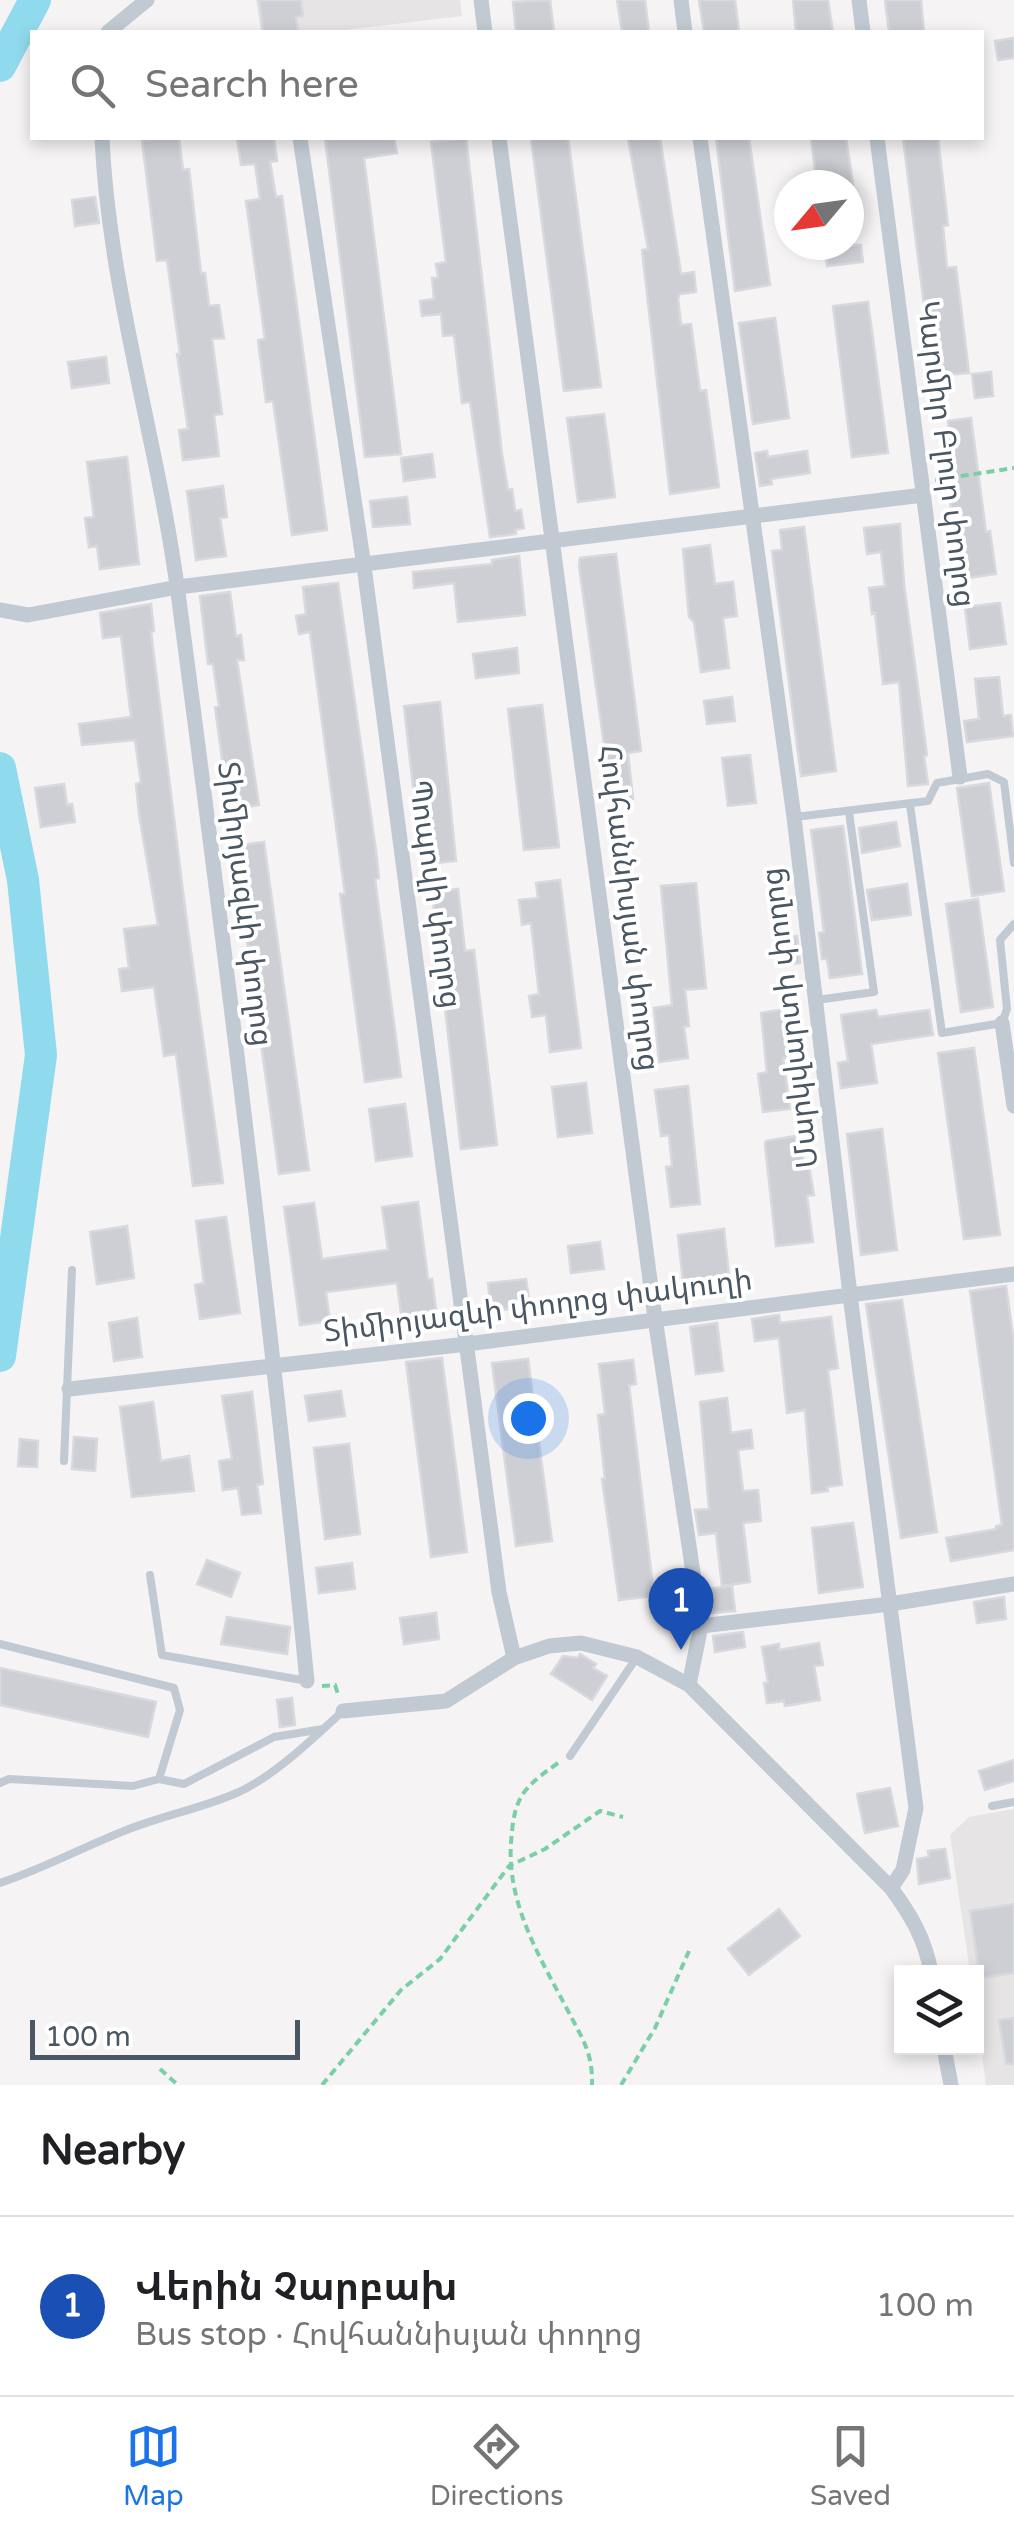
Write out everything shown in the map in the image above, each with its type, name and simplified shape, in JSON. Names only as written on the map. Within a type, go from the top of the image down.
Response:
[{"type":"street","points":[[110,30],[147,0]]},
{"type":"street","points":[[481,0],[485,30]]},
{"type":"street","points":[[681,0],[685,30]]},
{"type":"street","points":[[859,0],[863,30]]},
{"type":"street","name":"Տիմիրյազևի փողոց","points":[[102,140],[111,225],[178,587],[316,1684]]},
{"type":"street","name":"Պոպովի փողոց","points":[[300,140],[364,566],[499,1592],[514,1658]]},
{"type":"street","name":"Հովհաննիսյան փողոց","points":[[498,140],[654,1318],[701,1626],[689,1685]]},
{"type":"street","name":"Մարկվարտի փողոց","points":[[700,140],[794,817],[916,1808],[903,1870],[890,1888]]},
{"type":"street","name":"Կարմիր Բլուր փողոց","points":[[877,140],[960,777]]},
{"type":"street","points":[[3,611],[28,615],[178,587],[923,496]]},
{"type":"street","points":[[1002,1023],[1014,1106]]},
{"type":"street","name":"Տիմիրյազևի փողոց փակուղի","points":[[69,1389],[467,1344],[1014,1274]]},
{"type":"street","points":[[701,1626],[890,1604],[1014,1584]]},
{"type":"street","points":[[343,1712],[446,1701],[514,1658],[549,1646],[581,1643],[637,1657],[689,1685],[890,1888],[926,1944],[930,1965]]},
{"type":"street","points":[[945,2055],[951,2085]]},
{"type":"lane","points":[[794,817],[910,805],[928,801],[937,783],[988,774],[1004,782],[1014,863]]},
{"type":"lane","points":[[910,805],[942,1033],[1002,1023],[1007,1009],[1000,940],[1014,924]]},
{"type":"lane","points":[[817,1000],[874,992],[849,812]]},
{"type":"lane","points":[[64,1461],[72,1270]]},
{"type":"lane","points":[[150,1575],[162,1655],[316,1684]]},
{"type":"lane","points":[[0,1644],[174,1688],[180,1710],[159,1780]]},
{"type":"lane","points":[[570,1756],[637,1657]]},
{"type":"lane","points":[[0,1882],[46,1868],[130,1828],[180,1815],[242,1790],[343,1712]]},
{"type":"lane","points":[[0,1783],[9,1778],[134,1786],[159,1780],[184,1784],[274,1737],[322,1730]]},
{"type":"lane","points":[[992,1806],[1014,1802]]},
{"type":"path","points":[[945,479],[1014,468]]},
{"type":"path","points":[[316,1684],[334,1685]]},
{"type":"path","points":[[570,1756],[533,1780],[513,1808],[509,1866],[525,1928],[593,2060],[592,2085]]},
{"type":"path","points":[[322,2085],[401,1990],[440,1959],[509,1866],[545,1848],[600,1811],[623,1816]]},
{"type":"path","points":[[621,2085],[656,2028],[689,1951]]},
{"type":"path","points":[[160,2069],[178,2085]]},
{"type":"shaded area","points":[[256,0],[460,0],[462,16],[345,30],[261,30]]},
{"type":"shaded area","points":[[1014,1809],[1014,2085],[986,2085],[982,2055],[984,1965],[969,1965],[950,1835],[969,1817]]},
{"type":"building","points":[[259,0],[301,0],[303,16],[296,17],[298,30],[263,30]]},
{"type":"building","points":[[550,0],[554,30],[516,30],[513,2]]},
{"type":"building","points":[[617,0],[645,0],[649,30],[622,30]]},
{"type":"building","points":[[699,0],[735,0],[739,30],[704,30]]},
{"type":"building","points":[[793,0],[828,0],[833,30],[796,30]]},
{"type":"building","points":[[885,0],[921,0],[924,30],[889,30]]},
{"type":"building","points":[[1014,38],[1014,58],[998,60],[995,41]]},
{"type":"building","points":[[142,140],[179,140],[183,170],[189,169],[201,273],[205,273],[209,306],[219,305],[224,338],[212,339],[222,414],[214,415],[219,456],[183,460],[179,430],[188,429],[180,354],[167,260],[157,261]]},
{"type":"building","points":[[237,140],[274,140],[277,161],[270,162],[276,197],[282,196],[327,530],[292,535],[273,401],[266,402],[258,340],[265,339],[246,201],[260,199],[255,164],[241,165]]},
{"type":"building","points":[[325,140],[394,140],[397,153],[364,158],[401,454],[365,457]]},
{"type":"building","points":[[466,140],[502,454],[508,490],[512,489],[515,511],[521,510],[524,528],[515,530],[516,534],[490,537],[470,402],[462,403],[454,335],[443,336],[441,314],[422,316],[420,301],[434,299],[432,278],[438,278],[436,264],[446,262],[431,142]]},
{"type":"building","points":[[531,140],[568,140],[601,387],[564,391]]},
{"type":"building","points":[[628,140],[660,140],[681,274],[694,272],[696,292],[680,294],[678,298],[681,325],[691,324],[700,391],[706,390],[719,487],[670,494],[642,250],[648,249]]},
{"type":"building","points":[[716,140],[749,140],[770,285],[735,291]]},
{"type":"building","points":[[811,140],[846,140],[851,170],[815,170]]},
{"type":"building","points":[[903,140],[938,140],[948,225],[943,226],[947,268],[956,267],[969,373],[933,376]]},
{"type":"building","points":[[95,197],[99,223],[75,226],[72,200]]},
{"type":"building","points":[[826,260],[863,260],[863,262],[827,266]]},
{"type":"building","points":[[868,302],[888,453],[852,457],[833,306]]},
{"type":"building","points":[[775,318],[789,418],[753,424],[739,323]]},
{"type":"building","points":[[106,357],[109,383],[72,388],[68,362]]},
{"type":"building","points":[[991,372],[993,396],[975,398],[972,374]]},
{"type":"building","points":[[604,414],[615,497],[578,502],[567,418]]},
{"type":"building","points":[[971,418],[986,532],[990,531],[996,574],[960,579],[948,485],[956,484],[948,421]]},
{"type":"building","points":[[767,451],[768,457],[807,451],[810,473],[771,479],[772,484],[760,486],[755,453]]},
{"type":"building","points":[[432,454],[435,477],[404,481],[401,458]]},
{"type":"building","points":[[127,457],[139,564],[100,569],[97,546],[89,547],[85,518],[94,517],[87,462]]},
{"type":"building","points":[[223,486],[227,517],[220,518],[226,556],[196,560],[187,491]]},
{"type":"building","points":[[407,497],[410,524],[373,527],[370,501]]},
{"type":"building","points":[[900,524],[928,784],[908,786],[899,682],[883,684],[869,588],[885,586],[881,552],[867,554],[864,528]]},
{"type":"building","points":[[804,527],[836,771],[801,776],[772,551],[782,550],[780,530]]},
{"type":"building","points":[[710,545],[715,584],[733,582],[737,616],[723,618],[729,668],[701,672],[694,622],[689,617],[683,549]]},
{"type":"building","points":[[616,554],[641,751],[628,753],[633,799],[612,801],[579,566],[580,558]]},
{"type":"building","points":[[519,556],[525,615],[458,622],[454,583],[414,588],[413,572],[492,564],[492,560]]},
{"type":"building","points":[[338,583],[376,851],[379,878],[375,879],[401,1077],[365,1082],[310,632],[299,634],[296,616],[306,614],[303,587]]},
{"type":"building","points":[[230,592],[236,636],[241,635],[244,660],[237,660],[259,805],[229,810],[215,707],[219,706],[213,664],[208,664],[200,596]]},
{"type":"building","points":[[1000,603],[1006,644],[970,649],[965,607]]},
{"type":"building","points":[[151,604],[151,632],[185,908],[223,1183],[193,1186],[176,1054],[164,1056],[154,987],[122,991],[119,969],[129,968],[124,929],[158,925],[139,814],[136,784],[141,783],[135,740],[82,745],[79,724],[131,717],[121,636],[103,638],[100,613]]},
{"type":"building","points":[[517,648],[519,673],[476,678],[473,654]]},
{"type":"building","points":[[999,677],[1003,716],[1011,715],[1013,736],[967,742],[964,721],[979,719],[975,679]]},
{"type":"building","points":[[732,697],[735,721],[707,724],[704,701]]},
{"type":"building","points":[[440,702],[456,861],[428,864],[421,804],[415,804],[404,706]]},
{"type":"building","points":[[542,705],[559,847],[524,850],[508,709]]},
{"type":"building","points":[[750,755],[756,803],[728,806],[722,758]]},
{"type":"building","points":[[989,783],[1004,891],[972,896],[957,788]]},
{"type":"building","points":[[64,784],[75,822],[41,827],[35,788]]},
{"type":"building","points":[[896,822],[900,846],[862,853],[859,828]]},
{"type":"building","points":[[843,826],[862,974],[830,978],[827,959],[822,959],[819,933],[824,932],[811,830]]},
{"type":"building","points":[[264,842],[309,1170],[279,1174],[234,846]]},
{"type":"building","points":[[560,880],[581,1048],[550,1052],[546,1015],[532,1017],[529,996],[539,994],[531,923],[522,925],[519,900],[538,898],[536,883]]},
{"type":"building","points":[[696,883],[706,988],[685,990],[688,1058],[659,1062],[654,1008],[672,1005],[661,886]]},
{"type":"building","points":[[907,884],[911,915],[872,920],[867,890]]},
{"type":"building","points":[[458,889],[465,951],[474,950],[497,1145],[461,1149],[432,892]]},
{"type":"building","points":[[978,899],[993,1007],[961,1012],[946,904]]},
{"type":"building","points":[[797,936],[800,963],[778,966],[774,939]]},
{"type":"building","points":[[786,1009],[791,1037],[797,1036],[800,1056],[783,1058],[790,1109],[763,1112],[758,1074],[767,1072],[761,1013]]},
{"type":"building","points":[[876,1010],[878,1017],[929,1010],[933,1035],[871,1044],[877,1083],[841,1088],[838,1063],[848,1061],[841,1015]]},
{"type":"building","points":[[974,1048],[1000,1235],[964,1239],[938,1053]]},
{"type":"building","points":[[586,1083],[592,1133],[558,1137],[552,1087]]},
{"type":"building","points":[[688,1086],[700,1204],[671,1207],[666,1167],[672,1166],[669,1135],[661,1136],[655,1090]]},
{"type":"building","points":[[405,1104],[412,1156],[376,1161],[369,1109]]},
{"type":"building","points":[[882,1129],[897,1250],[861,1255],[847,1134]]},
{"type":"building","points":[[795,1136],[800,1139],[804,1167],[809,1166],[814,1195],[807,1196],[813,1242],[776,1246],[765,1144]]},
{"type":"building","points":[[418,1202],[438,1324],[403,1328],[397,1283],[326,1292],[330,1321],[300,1325],[284,1207],[314,1203],[322,1259],[388,1250],[382,1207]]},
{"type":"building","points":[[226,1217],[240,1313],[200,1319],[195,1285],[204,1283],[196,1221]]},
{"type":"building","points":[[127,1226],[134,1278],[97,1284],[90,1232]]},
{"type":"building","points":[[724,1229],[729,1276],[683,1281],[678,1235]]},
{"type":"building","points":[[600,1242],[604,1269],[571,1273],[568,1246]]},
{"type":"building","points":[[526,1279],[530,1307],[491,1311],[488,1283]]},
{"type":"building","points":[[1006,1286],[1014,1343],[1014,1550],[951,1561],[946,1538],[1002,1525],[970,1291]]},
{"type":"building","points":[[902,1300],[937,1532],[901,1538],[866,1304]]},
{"type":"building","points":[[779,1315],[780,1323],[831,1317],[838,1368],[828,1370],[842,1485],[827,1487],[828,1491],[812,1493],[805,1410],[787,1413],[779,1338],[755,1341],[752,1319]]},
{"type":"building","points":[[137,1318],[142,1357],[114,1361],[109,1323]]},
{"type":"building","points":[[717,1323],[723,1371],[696,1374],[690,1327]]},
{"type":"building","points":[[442,1358],[467,1552],[431,1557],[406,1362]]},
{"type":"building","points":[[528,1359],[552,1541],[516,1546],[492,1363]]},
{"type":"building","points":[[633,1360],[636,1384],[629,1385],[654,1596],[619,1600],[602,1479],[598,1415],[605,1414],[599,1364]]},
{"type":"building","points":[[341,1391],[345,1416],[309,1421],[305,1396]]},
{"type":"building","points":[[252,1392],[263,1484],[257,1485],[261,1513],[242,1515],[238,1488],[223,1490],[219,1461],[232,1459],[222,1396]]},
{"type":"building","points":[[727,1398],[731,1433],[751,1430],[753,1448],[738,1450],[743,1491],[758,1490],[761,1521],[743,1523],[750,1582],[722,1586],[716,1533],[699,1535],[695,1510],[709,1509],[700,1402]]},
{"type":"building","points":[[153,1402],[161,1461],[189,1456],[194,1491],[132,1497],[120,1407]]},
{"type":"building","points":[[74,1437],[97,1439],[95,1471],[72,1469]]},
{"type":"building","points":[[20,1439],[38,1441],[37,1467],[18,1466]]},
{"type":"building","points":[[349,1444],[360,1534],[325,1539],[314,1448]]},
{"type":"building","points":[[853,1523],[863,1587],[819,1593],[812,1528]]},
{"type":"building","points":[[207,1560],[240,1573],[231,1597],[197,1584]]},
{"type":"building","points":[[352,1563],[355,1589],[319,1593],[316,1568]]},
{"type":"building","points":[[732,1586],[735,1611],[712,1613],[709,1589]]},
{"type":"building","points":[[1004,1597],[1006,1619],[977,1623],[974,1602]]},
{"type":"building","points":[[436,1613],[439,1639],[404,1644],[400,1618]]},
{"type":"building","points":[[227,1617],[290,1627],[287,1654],[221,1644]]},
{"type":"building","points":[[743,1632],[745,1647],[715,1652],[713,1636]]},
{"type":"building","points":[[819,1643],[823,1665],[814,1666],[820,1700],[785,1706],[784,1701],[767,1703],[762,1647],[779,1644],[779,1650]]},
{"type":"building","points":[[580,1654],[607,1676],[592,1700],[551,1674],[563,1656],[578,1658]]},
{"type":"building","points":[[0,1668],[156,1702],[148,1737],[0,1705]]},
{"type":"building","points":[[292,1698],[295,1725],[280,1727],[277,1700]]},
{"type":"building","points":[[1014,1760],[1014,1781],[985,1790],[979,1771]]},
{"type":"building","points":[[890,1788],[898,1826],[865,1833],[857,1794]]},
{"type":"building","points":[[945,1849],[950,1878],[919,1884],[917,1859],[929,1857],[928,1851]]},
{"type":"building","points":[[1014,1904],[1014,1973],[984,1977],[984,1965],[978,1965],[970,1911]]},
{"type":"building","points":[[779,1909],[800,1936],[749,1975],[728,1949]]},
{"type":"building","points":[[1014,2018],[1014,2064],[1006,2064],[999,2020]]},
{"type":"waterway","points":[[0,66],[35,0]]},
{"type":"waterway","points":[[0,768],[23,880],[41,1055],[0,1356]]},
{"type":"place","name":"Վերին Չարբախ","points":[[681,1650]]}]
